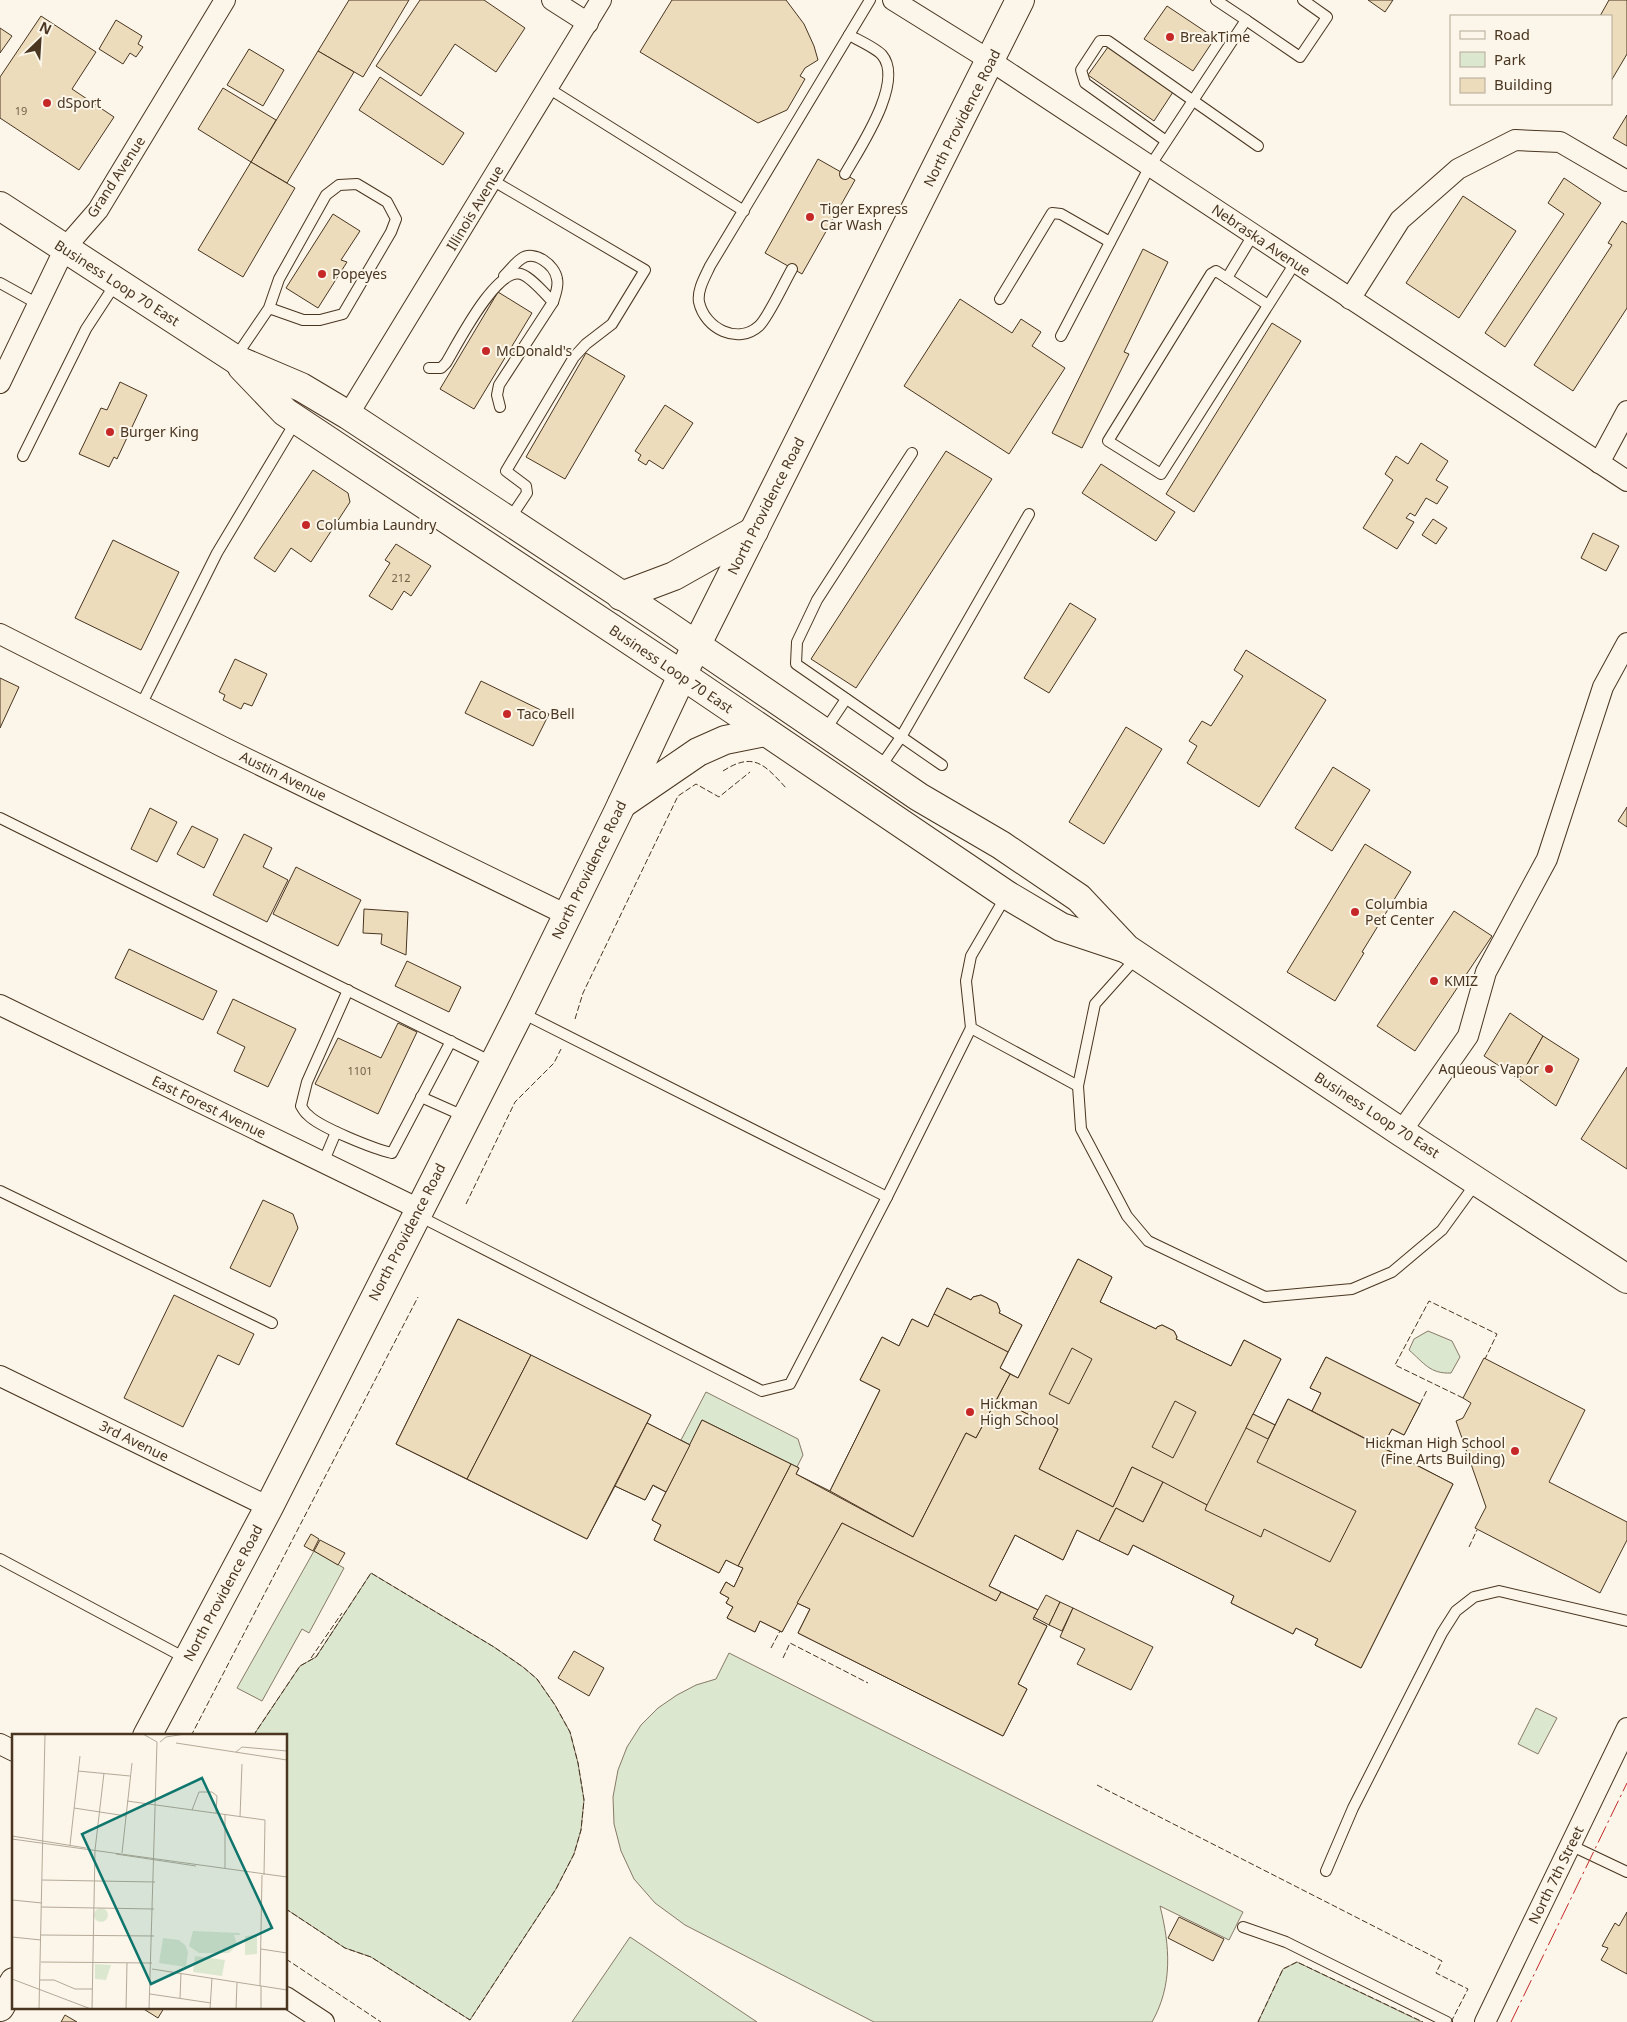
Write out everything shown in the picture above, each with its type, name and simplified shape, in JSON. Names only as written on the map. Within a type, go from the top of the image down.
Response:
[{"type":"main road","name":"North Providence Road","points":[[148,1734],[269,1507],[520,1012],[696,646],[1020,0]]},
{"type":"main road","name":"Business Loop 70 East","points":[[2,212],[65,248],[235,359],[301,387],[348,415],[696,646],[919,797],[1001,845],[1079,898],[1132,953],[1401,1132],[1627,1279]]},
{"type":"main road","name":"Business Loop 70 East","points":[[235,359],[285,412],[296,420],[682,675],[1006,895],[1061,927],[1132,953]]},
{"type":"main road","points":[[621,596],[674,576],[754,531]]},
{"type":"main road","points":[[621,805],[698,752],[724,740],[765,732]]},
{"type":"main road","points":[[0,2007],[12,1986]]},
{"type":"street","name":"Grand Avenue","points":[[0,383],[65,248],[98,210],[225,0]]},
{"type":"street","points":[[552,0],[588,23]]},
{"type":"street","name":"Illinois Avenue","points":[[348,415],[601,0]]},
{"type":"street","name":"Nebraska Avenue","points":[[902,2],[1627,481]]},
{"type":"street","points":[[1350,299],[1400,220],[1458,169],[1515,140],[1560,142],[1627,181]]},
{"type":"street","points":[[1599,463],[1627,411]]},
{"type":"street","name":"Austin Avenue","points":[[0,634],[567,915]]},
{"type":"street","points":[[1401,1132],[1468,1036],[1486,972],[1547,859],[1603,687],[1627,643]]},
{"type":"street","name":"East Forest Avenue","points":[[0,1005],[323,1163],[417,1212]]},
{"type":"street","name":"3rd Avenue","points":[[0,1376],[269,1507]]},
{"type":"street","name":"North 7th Street","points":[[1485,2022],[1627,1728]]},
{"type":"street","points":[[0,1744],[12,1750]]},
{"type":"street","points":[[288,1999],[324,2022]]},
{"type":"lane","points":[[792,269],[760,325],[746,334],[733,334],[716,328],[705,317],[699,302],[700,286],[710,266],[870,0]]},
{"type":"lane","points":[[1216,0],[1300,57],[1327,17],[1303,0]]},
{"type":"lane","points":[[1060,336],[1150,166],[1246,20]]},
{"type":"lane","points":[[845,174],[884,102],[889,74],[882,55],[849,35]]},
{"type":"lane","points":[[1166,141],[1135,113],[1108,94],[1084,83],[1081,70],[1100,41],[1108,41],[1158,79],[1194,100],[1258,146]]},
{"type":"lane","points":[[548,88],[744,211]]},
{"type":"lane","points":[[492,180],[645,270],[612,324],[586,344],[574,357],[506,471],[526,486],[528,493],[509,521]]},
{"type":"lane","points":[[235,359],[270,308],[279,279],[326,195],[339,185],[357,184],[387,202],[396,219],[391,232],[343,314],[320,320],[303,320],[270,308]]},
{"type":"lane","points":[[1000,299],[1052,213],[1060,214],[1110,242]]},
{"type":"lane","points":[[1227,278],[1253,234]]},
{"type":"lane","points":[[429,368],[441,368],[446,364],[481,306],[521,258],[533,255],[541,258],[556,274],[557,289],[553,302],[499,385],[497,395],[500,407]]},
{"type":"lane","points":[[1268,305],[1216,271],[1211,274],[1108,441],[1161,474],[1295,263]]},
{"type":"lane","points":[[500,281],[513,274],[522,274],[553,302]]},
{"type":"lane","points":[[0,283],[38,304]]},
{"type":"lane","points":[[23,456],[86,329],[117,283]]},
{"type":"lane","points":[[141,705],[217,553],[296,420]]},
{"type":"lane","points":[[912,453],[817,600],[796,642],[796,664],[942,764]]},
{"type":"lane","points":[[878,770],[901,737],[1028,514]]},
{"type":"lane","points":[[823,732],[846,699]]},
{"type":"lane","points":[[0,818],[494,1063]]},
{"type":"lane","points":[[417,1212],[494,1255],[762,1391],[790,1384],[887,1197],[971,1028],[966,982],[971,956],[1006,895]]},
{"type":"lane","points":[[1132,953],[1095,1004],[1078,1086],[1080,1129],[1127,1216],[1148,1241],[1265,1297],[1352,1289],[1392,1272],[1442,1230],[1477,1181]]},
{"type":"lane","points":[[348,990],[307,1082],[301,1106],[309,1116],[336,1132],[392,1153],[451,1041]]},
{"type":"lane","points":[[520,1012],[887,1197]]},
{"type":"lane","points":[[971,1028],[1078,1086]]},
{"type":"lane","points":[[421,1097],[466,1117]]},
{"type":"lane","points":[[323,1163],[336,1132]]},
{"type":"lane","points":[[0,1191],[272,1323]]},
{"type":"lane","points":[[0,1559],[188,1659]]},
{"type":"lane","points":[[1326,1870],[1354,1808],[1442,1633],[1456,1611],[1474,1597],[1500,1591],[1627,1621]]},
{"type":"lane","points":[[1570,1845],[1627,1872]]},
{"type":"lane","points":[[1243,1927],[1286,1942],[1447,2022]]},
{"type":"green space","points":[[1428,1331],[1452,1341],[1460,1357],[1451,1373],[1432,1370],[1409,1350],[1414,1339]]},
{"type":"green space","points":[[706,1392],[798,1439],[803,1455],[797,1467],[690,1445],[681,1440]]},
{"type":"green space","points":[[314,1551],[344,1568],[309,1633],[302,1629],[262,1701],[237,1688]]},
{"type":"green space","points":[[371,1573],[494,1647],[523,1667],[537,1679],[555,1705],[570,1732],[578,1763],[584,1800],[581,1830],[574,1854],[556,1889],[470,2020],[371,1957],[345,1948],[288,1910],[288,1734],[254,1734],[300,1666],[316,1657]]},
{"type":"green space","points":[[729,1653],[1243,1912],[1229,1940],[1160,1906],[1166,1936],[1168,1965],[1164,1994],[1152,2022],[874,2022],[685,1925],[655,1903],[634,1879],[621,1851],[614,1824],[613,1797],[618,1770],[627,1747],[641,1725],[658,1708],[677,1695],[696,1685],[716,1679]]},
{"type":"green space","points":[[1536,1708],[1557,1718],[1538,1754],[1518,1744]]},
{"type":"green space","points":[[630,1937],[757,2022],[572,2022]]},
{"type":"green space","points":[[1297,1962],[1422,2022],[1258,2022],[1283,1969]]},
{"type":"building","points":[[349,0],[409,0],[363,77],[318,51]]},
{"type":"building","points":[[420,0],[484,0],[525,28],[496,72],[455,44],[421,96],[376,66]]},
{"type":"building","points":[[672,0],[786,0],[804,24],[818,60],[805,68],[800,76],[805,79],[787,110],[758,123],[640,52]]},
{"type":"building","points":[[1368,0],[1393,0],[1385,12]]},
{"type":"building","points":[[1609,0],[1627,0],[1627,54],[1612,79],[1612,15],[1601,15]]},
{"type":"building","points":[[1167,6],[1215,38],[1193,71],[1144,39]]},
{"type":"building","name":"dSport","points":[[41,16],[96,52],[72,89],[114,117],[79,170],[0,118],[0,77]]},
{"type":"building","points":[[116,20],[142,36],[138,44],[143,47],[136,57],[130,53],[123,64],[99,49]]},
{"type":"building","points":[[0,28],[12,36],[0,53]]},
{"type":"building","points":[[1108,47],[1173,92],[1154,121],[1088,75]]},
{"type":"building","points":[[249,49],[284,70],[263,106],[227,85]]},
{"type":"building","points":[[318,51],[354,72],[287,183],[251,162]]},
{"type":"building","points":[[380,77],[464,133],[443,165],[359,110]]},
{"type":"building","points":[[223,88],[276,120],[251,162],[198,129]]},
{"type":"building","points":[[1627,115],[1627,146],[1613,138]]},
{"type":"building","name":"Tiger Express Car Wash","points":[[818,159],[855,180],[802,274],[765,253]]},
{"type":"building","points":[[251,162],[295,188],[243,277],[198,250]]},
{"type":"building","points":[[1564,178],[1601,203],[1505,347],[1485,333],[1564,214],[1548,203]]},
{"type":"building","points":[[1463,196],[1516,231],[1459,318],[1406,283]]},
{"type":"building","points":[[333,214],[360,231],[341,260],[347,262],[318,308],[286,288]]},
{"type":"building","points":[[1622,221],[1627,224],[1627,308],[1573,391],[1534,365],[1612,245],[1608,243]]},
{"type":"building","points":[[1143,249],[1168,262],[1124,352],[1129,354],[1082,448],[1052,433]]},
{"type":"building","name":"McDonald's","points":[[498,292],[532,313],[474,409],[440,389]]},
{"type":"building","points":[[960,299],[1012,333],[1021,319],[1041,332],[1032,346],[1065,368],[1009,454],[904,386]]},
{"type":"building","points":[[1272,323],[1301,341],[1194,512],[1166,494]]},
{"type":"building","points":[[586,353],[625,376],[565,479],[526,457]]},
{"type":"building","name":"Burger King","points":[[120,382],[147,395],[117,459],[114,457],[109,467],[79,454],[101,408],[107,410]]},
{"type":"building","points":[[665,405],[693,423],[663,469],[649,460],[646,465],[638,460],[641,455],[635,451]]},
{"type":"building","points":[[1421,443],[1448,461],[1436,480],[1448,487],[1437,504],[1426,498],[1415,516],[1410,513],[1406,518],[1414,522],[1397,549],[1363,528],[1393,480],[1385,474],[1396,456],[1408,464]]},
{"type":"building","points":[[946,451],[992,479],[856,688],[811,659]]},
{"type":"building","points":[[1101,464],[1175,512],[1156,541],[1082,493]]},
{"type":"building","name":"Columbia Laundry","points":[[313,470],[348,493],[350,502],[311,562],[291,548],[275,572],[254,558]]},
{"type":"building","points":[[1433,519],[1447,528],[1436,544],[1422,535]]},
{"type":"building","points":[[1593,533],[1619,546],[1606,571],[1581,558]]},
{"type":"building","points":[[113,540],[179,572],[141,650],[75,618]]},
{"type":"building","points":[[396,544],[431,566],[411,596],[404,591],[392,610],[369,596],[390,563],[385,560]]},
{"type":"building","points":[[1070,603],[1096,619],[1049,693],[1024,678]]},
{"type":"building","points":[[1246,650],[1326,700],[1259,807],[1187,763],[1197,746],[1189,741],[1202,721],[1211,726],[1243,676],[1234,670]]},
{"type":"building","points":[[235,659],[267,674],[252,706],[244,703],[241,709],[223,700],[225,695],[219,692]]},
{"type":"building","points":[[0,678],[19,687],[0,728]]},
{"type":"building","name":"Taco Bell","points":[[481,681],[549,714],[533,746],[465,713]]},
{"type":"building","points":[[1126,727],[1162,749],[1104,844],[1069,822]]},
{"type":"building","points":[[1333,767],[1370,790],[1332,851],[1295,828]]},
{"type":"building","points":[[1627,807],[1627,827],[1618,821]]},
{"type":"building","points":[[150,808],[177,822],[157,862],[131,849]]},
{"type":"building","points":[[192,826],[218,839],[204,868],[177,854]]},
{"type":"building","points":[[244,834],[272,848],[263,867],[288,880],[267,922],[213,895]]},
{"type":"building","name":"Columbia Pet Center","points":[[1365,844],[1411,872],[1362,952],[1364,953],[1335,1001],[1287,972]]},
{"type":"building","points":[[296,867],[361,900],[338,946],[273,914]]},
{"type":"building","points":[[364,909],[408,912],[406,955],[381,944],[382,934],[363,933]]},
{"type":"building","name":"KMIZ","points":[[1454,911],[1492,936],[1415,1051],[1377,1026]]},
{"type":"building","points":[[129,949],[217,991],[203,1020],[115,978]]},
{"type":"building","points":[[407,961],[461,987],[449,1012],[395,986]]},
{"type":"building","points":[[233,999],[296,1029],[268,1087],[234,1071],[245,1047],[217,1033]]},
{"type":"building","points":[[1510,1013],[1543,1036],[1519,1079],[1484,1056]]},
{"type":"building","points":[[398,1023],[417,1032],[378,1114],[315,1084],[338,1038],[381,1058]]},
{"type":"building","name":"Aqueous Vapor","points":[[1543,1036],[1579,1059],[1556,1106],[1519,1079]]},
{"type":"building","points":[[1627,1067],[1627,1169],[1581,1139]]},
{"type":"building","points":[[263,1200],[293,1214],[298,1228],[270,1287],[230,1268]]},
{"type":"building","name":"Hickman High School","points":[[1078,1259],[1112,1277],[1100,1302],[1156,1329],[1162,1325],[1174,1331],[1176,1339],[1231,1366],[1244,1340],[1281,1359],[1253,1414],[1275,1425],[1288,1399],[1312,1411],[1321,1393],[1310,1388],[1326,1357],[1420,1404],[1404,1435],[1392,1429],[1382,1447],[1453,1484],[1361,1668],[1315,1645],[1318,1639],[1296,1628],[1293,1634],[1231,1603],[1234,1596],[1133,1545],[1128,1555],[1077,1530],[1063,1560],[1015,1535],[989,1586],[1038,1610],[1033,1619],[1047,1626],[1018,1684],[1027,1689],[1003,1736],[798,1633],[810,1609],[797,1603],[782,1632],[760,1621],[755,1632],[727,1618],[733,1607],[726,1603],[729,1598],[720,1593],[726,1582],[734,1587],[743,1568],[726,1560],[719,1573],[654,1540],[661,1525],[652,1520],[666,1492],[653,1485],[645,1500],[615,1486],[587,1539],[396,1444],[458,1319],[651,1415],[647,1423],[690,1445],[702,1420],[799,1468],[796,1474],[830,1491],[880,1390],[860,1380],[882,1337],[899,1346],[912,1319],[928,1327],[947,1288],[971,1300],[973,1297],[981,1295],[997,1303],[999,1313],[1022,1325],[1000,1368],[1018,1378]],"holes":[[[1072,1348],[1092,1359],[1069,1404],[1049,1394]],[[1175,1401],[1196,1412],[1173,1458],[1152,1447]]]},
{"type":"building","points":[[1078,1259],[1112,1277],[1100,1302],[1156,1329],[1162,1325],[1174,1331],[1176,1339],[1231,1366],[1244,1340],[1281,1359],[1207,1505],[1132,1467],[1113,1507],[1039,1469],[1058,1429],[997,1399],[1010,1374],[1018,1378]]},
{"type":"building","points":[[947,1288],[971,1300],[973,1297],[981,1295],[997,1303],[999,1313],[1022,1325],[1008,1352],[934,1314]]},
{"type":"building","points":[[174,1295],[254,1334],[239,1365],[218,1355],[183,1427],[124,1398]]},
{"type":"building","points":[[934,1314],[1008,1352],[1000,1368],[1010,1374],[976,1438],[966,1433],[913,1537],[830,1491],[880,1390],[860,1380],[882,1337],[899,1346],[912,1319],[928,1327]]},
{"type":"building","points":[[458,1319],[531,1355],[467,1479],[396,1444]]},
{"type":"building","points":[[1072,1348],[1092,1359],[1069,1404],[1049,1394]]},
{"type":"building","points":[[531,1355],[651,1415],[587,1539],[467,1479]]},
{"type":"building","points":[[1326,1357],[1420,1404],[1404,1435],[1392,1429],[1382,1447],[1312,1411],[1321,1393],[1310,1388]]},
{"type":"building","name":"Hickman High School (Fine Arts Building)","points":[[1484,1358],[1585,1410],[1549,1482],[1627,1522],[1627,1540],[1600,1593],[1475,1528],[1486,1507],[1456,1421],[1463,1418],[1471,1403],[1463,1398]]},
{"type":"building","points":[[997,1399],[1058,1429],[1039,1469],[1113,1507],[1132,1467],[1163,1482],[1143,1522],[1116,1508],[1099,1541],[1077,1530],[1063,1560],[1015,1535],[989,1586],[1001,1592],[996,1601],[842,1523],[782,1632],[760,1621],[755,1632],[727,1618],[733,1607],[726,1603],[729,1598],[720,1593],[726,1582],[734,1587],[743,1568],[738,1566],[791,1464],[799,1468],[796,1474],[913,1537],[966,1433],[976,1438]]},
{"type":"building","points":[[1288,1399],[1453,1484],[1361,1668],[1315,1645],[1318,1639],[1296,1628],[1293,1634],[1231,1603],[1234,1596],[1133,1545],[1128,1555],[1099,1541],[1116,1508],[1143,1522],[1163,1482],[1207,1505],[1205,1510],[1261,1537],[1264,1529],[1330,1562],[1356,1511],[1257,1462]]},
{"type":"building","points":[[1175,1401],[1196,1412],[1173,1458],[1152,1447]]},
{"type":"building","points":[[1253,1414],[1275,1425],[1268,1439],[1246,1428]]},
{"type":"building","points":[[702,1420],[791,1464],[738,1566],[726,1560],[719,1573],[654,1540],[661,1525],[652,1520]]},
{"type":"building","points":[[647,1423],[690,1445],[666,1492],[653,1485],[645,1500],[615,1486]]},
{"type":"building","points":[[842,1523],[996,1601],[1001,1592],[1038,1610],[1033,1619],[1047,1626],[1018,1684],[1027,1689],[1003,1736],[798,1633],[810,1609],[797,1603]]},
{"type":"building","points":[[311,1534],[319,1539],[313,1551],[304,1546]]},
{"type":"building","points":[[320,1540],[345,1553],[338,1565],[314,1551]]},
{"type":"building","points":[[1046,1595],[1060,1602],[1049,1625],[1034,1617]]},
{"type":"building","points":[[1060,1602],[1073,1608],[1062,1631],[1049,1625]]},
{"type":"building","points":[[1073,1608],[1153,1647],[1131,1690],[1077,1664],[1085,1649],[1060,1637]]},
{"type":"building","points":[[574,1651],[604,1668],[589,1696],[558,1678]]},
{"type":"building","points":[[1627,1912],[1627,1974],[1601,1960],[1608,1948],[1602,1946],[1615,1923],[1619,1926]]},
{"type":"building","points":[[1179,1917],[1224,1939],[1213,1961],[1168,1938]]},
{"type":"building","points":[[145,2010],[163,2010],[158,2018]]},
{"type":"building","points":[[65,2015],[77,2022],[61,2022]]},
{"type":"fence","points":[[723,771],[743,762],[751,762],[765,767],[787,789]]},
{"type":"fence","points":[[575,1019],[583,993],[678,796],[696,784],[719,797],[750,772]]},
{"type":"fence","points":[[466,1204],[515,1102],[554,1063],[561,1049]]},
{"type":"fence","points":[[192,1734],[418,1297]]},
{"type":"fence","points":[[1463,1398],[1395,1365],[1429,1301],[1497,1334],[1485,1359]]},
{"type":"fence","points":[[1420,1404],[1427,1390]]},
{"type":"fence","points":[[1469,1547],[1477,1530]]},
{"type":"fence","points":[[254,1734],[300,1666],[316,1657],[371,1573],[494,1647],[537,1679],[555,1705],[570,1732],[578,1763],[584,1800],[581,1830],[574,1854],[556,1889],[470,2020],[371,1957],[345,1948],[288,1910]]},
{"type":"fence","points":[[311,1658],[342,1613]]},
{"type":"fence","points":[[771,1648],[780,1631]]},
{"type":"fence","points":[[783,1658],[790,1643],[868,1683]]},
{"type":"fence","points":[[1097,1785],[1442,1961],[1436,1973],[1468,1989],[1451,2022]]},
{"type":"fence","points":[[288,1960],[381,2022]]},
{"type":"fence","points":[[1258,2022],[1283,1969],[1297,1962],[1423,2022]]},
{"type":"power","points":[[1511,2022],[1627,1783]]},
{"type":"place","name":"BreakTime","points":[[1170,37]]},
{"type":"place","name":"dSport","points":[[47,103]]},
{"type":"place","name":"Tiger Express Car Wash","points":[[810,217]]},
{"type":"place","name":"Popeyes","points":[[322,274]]},
{"type":"place","name":"McDonald's","points":[[486,351]]},
{"type":"place","name":"Burger King","points":[[110,432]]},
{"type":"place","name":"Columbia Laundry","points":[[306,525]]},
{"type":"place","name":"Taco Bell","points":[[507,714]]},
{"type":"place","name":"Columbia Pet Center","points":[[1355,912]]},
{"type":"place","name":"KMIZ","points":[[1434,981]]},
{"type":"place","name":"Aqueous Vapor","points":[[1549,1069]]},
{"type":"place","name":"Hickman High School","points":[[970,1412]]},
{"type":"place","name":"Hickman High School (Fine Arts Building)","points":[[1515,1451]]}]
